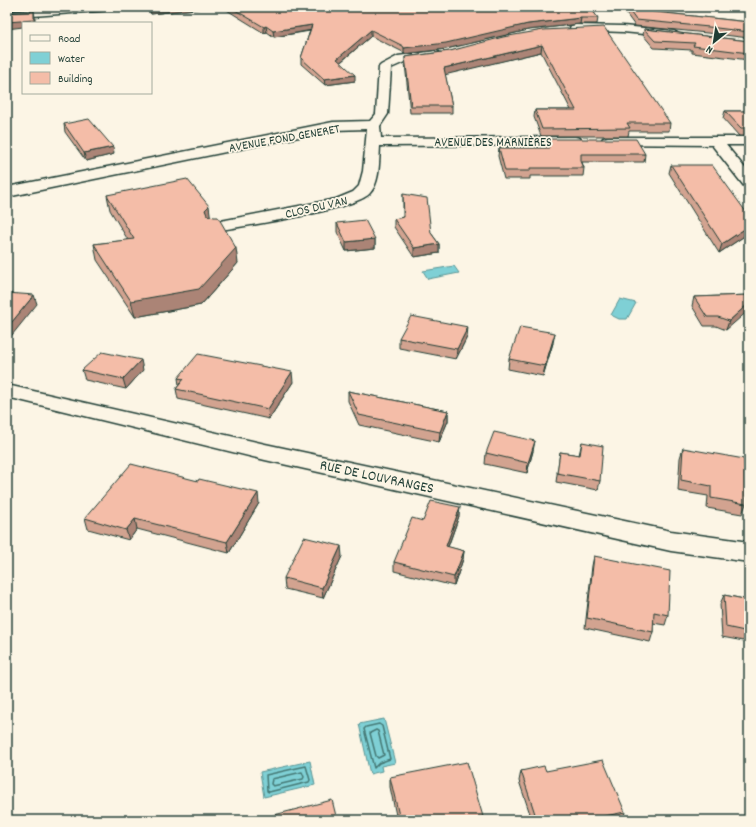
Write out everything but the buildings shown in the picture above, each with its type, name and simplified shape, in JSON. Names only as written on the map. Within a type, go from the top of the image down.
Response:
[{"type":"street","points":[[7,15],[112,7]]},
{"type":"street","points":[[563,29],[623,29],[683,35]]},
{"type":"street","points":[[375,142],[374,125],[382,114],[385,67],[391,62],[443,53]]},
{"type":"street","name":"AVENUE FOND GENERET","points":[[7,192],[333,126],[374,125]]},
{"type":"street","points":[[716,141],[749,183]]},
{"type":"street","name":"AVENUE DES MARNIÈRES","points":[[375,142],[749,141]]},
{"type":"street","name":"CLOS DU VAN","points":[[216,226],[338,203],[354,198],[364,191],[370,180],[372,155],[375,142]]},
{"type":"street","name":"RUE DE LOUVRANGES","points":[[7,391],[265,452],[671,541],[749,552]]},
{"type":"water","points":[[454,266],[459,273],[428,279],[423,271]]},
{"type":"water","points":[[620,299],[636,303],[627,319],[619,319],[611,315]]},
{"type":"water","points":[[384,719],[395,763],[381,766],[382,771],[370,774],[359,724]]},
{"type":"water","points":[[310,761],[315,785],[264,797],[260,772]]}]
